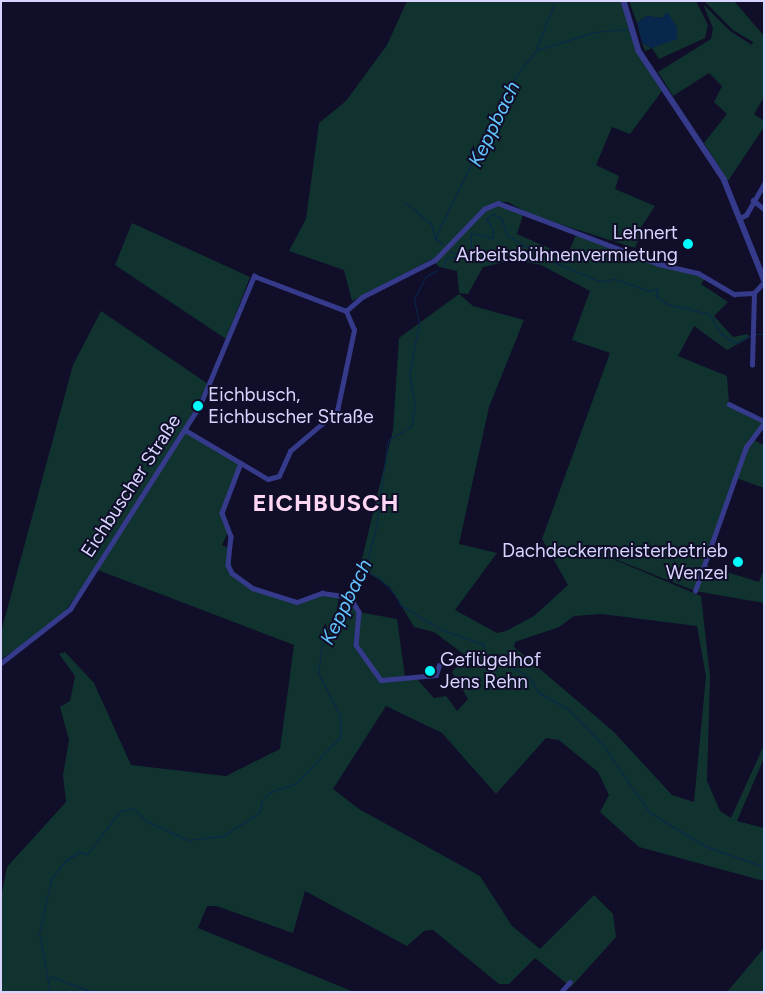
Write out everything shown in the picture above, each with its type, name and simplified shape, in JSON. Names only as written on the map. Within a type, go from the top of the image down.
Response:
[{"type":"street","points":[[624,1],[639,52],[713,161],[740,218],[764,279]]},
{"type":"street","points":[[740,218],[764,184]]},
{"type":"street","points":[[753,200],[764,209]]},
{"type":"street","points":[[185,430],[268,479],[279,476],[290,451],[337,411],[354,330],[346,311],[368,294],[435,260],[484,209],[498,203],[659,264],[698,273],[734,294],[754,293]]},
{"type":"street","name":"Eichbuscher Straße","points":[[1,663],[70,609],[200,405],[254,276],[346,311]]},
{"type":"street","points":[[752,365],[750,336],[755,318],[754,293],[764,282]]},
{"type":"street","points":[[694,590],[746,447],[764,422],[729,404]]},
{"type":"street","points":[[241,463],[222,513],[231,536],[228,565],[232,572],[253,588],[297,602],[322,593],[345,595],[359,612],[356,645],[376,677],[436,676],[439,665]]},
{"type":"street","points":[[561,992],[570,982]]},
{"type":"green space","points":[[407,1],[622,1],[637,52],[662,91],[630,134],[612,127],[596,165],[619,176],[615,189],[655,206],[638,232],[641,233],[635,248],[531,215],[508,202],[493,203],[523,215],[517,234],[567,256],[576,235],[705,278],[701,284],[728,302],[714,316],[733,337],[748,334],[749,338],[727,350],[694,326],[678,356],[727,376],[729,404],[764,421],[752,439],[764,445],[764,488],[736,478],[704,565],[759,582],[764,569],[764,603],[695,591],[577,544],[701,596],[710,676],[707,781],[720,811],[731,818],[764,745],[764,758],[737,821],[764,828],[764,881],[639,847],[600,812],[609,795],[598,772],[559,740],[546,738],[496,794],[442,733],[386,706],[333,789],[359,809],[480,876],[512,926],[540,949],[594,895],[613,914],[616,937],[571,987],[535,958],[509,984],[499,984],[433,930],[424,931],[407,946],[305,891],[293,933],[216,906],[207,906],[198,928],[354,992],[1,992],[1,897],[7,867],[66,802],[63,775],[69,740],[60,707],[70,701],[75,676],[59,654],[65,652],[94,683],[131,765],[226,776],[280,749],[294,645],[95,569],[56,624],[1,659],[1,632],[73,365],[101,311],[208,384],[185,427],[241,463],[222,513],[231,536],[227,534],[222,545],[230,549],[232,573],[253,588],[297,602],[322,593],[339,593],[336,621],[351,599],[359,612],[397,619],[405,677],[416,678],[434,698],[446,696],[457,711],[468,699],[452,672],[466,656],[434,632],[414,627],[390,587],[360,567],[393,430],[399,338],[459,294],[473,306],[524,320],[489,407],[459,544],[497,553],[455,610],[497,633],[506,631],[534,616],[568,585],[542,539],[610,353],[572,340],[590,291],[541,265],[515,260],[483,267],[468,294],[459,293],[457,271],[439,267],[432,259],[352,301],[344,270],[289,251],[306,219],[319,123],[346,101],[387,45]],"holes":[[[602,614],[697,626],[706,676],[694,802],[672,795],[614,732],[514,647],[515,642],[559,627],[574,616]]]},
{"type":"green space","points":[[629,1],[696,1],[708,25],[705,38],[659,59],[652,48],[662,18],[647,16],[637,23]]},
{"type":"green space","points":[[704,1],[734,1],[764,36],[764,97],[754,114],[764,121],[764,127],[728,181],[704,143],[727,114],[714,102],[722,86],[709,73],[673,96],[658,72],[711,39],[713,28],[703,4],[730,31],[752,45],[753,42],[733,30]]},
{"type":"green space","points":[[642,43],[652,48],[645,51]]},
{"type":"green space","points":[[132,223],[250,277],[226,339],[115,265]]},
{"type":"green space","points":[[764,948],[764,992],[727,992]]},
{"type":"water","points":[[667,12],[677,27],[677,39],[652,48],[642,43],[637,23],[647,16],[662,18]]},
{"type":"waterway","name":"Keppbach","points":[[443,244],[435,238],[510,84],[536,50],[555,1]]},
{"type":"waterway","points":[[537,50],[594,32],[628,29]]},
{"type":"waterway","points":[[406,203],[431,224],[435,237]]},
{"type":"waterway","points":[[461,257],[471,254],[471,233],[492,238],[493,230],[486,219],[493,214],[501,218],[507,235],[551,261],[599,281],[615,279],[650,291],[657,288],[656,296],[667,304],[709,314],[721,334],[736,343],[751,335]]},
{"type":"waterway","name":"Keppbach","points":[[443,265],[447,257],[461,257],[450,251]]},
{"type":"waterway","name":"Keppbach","points":[[349,595],[364,571],[375,533],[388,440],[411,426],[415,405],[409,374],[419,323],[414,299],[425,277],[437,270]]},
{"type":"waterway","points":[[755,334],[764,334]]},
{"type":"waterway","points":[[364,571],[378,577],[395,595]]},
{"type":"waterway","name":"Keppbach","points":[[50,992],[39,933],[51,879],[66,860],[80,852],[87,854],[119,812],[133,808],[146,821],[188,840],[223,836],[260,812],[262,800],[270,792],[295,784],[340,737],[340,715],[318,673],[322,646],[347,598]]},
{"type":"waterway","points":[[398,599],[400,605],[442,630],[483,644],[486,655],[529,676],[538,692],[568,709],[603,745],[649,812],[705,846],[764,867]]},
{"type":"waterway","points":[[49,976],[93,992]]},
{"type":"place","name":"Lehnert Arbeitsbühnenvermietung","points":[[688,244]]},
{"type":"place","name":"Eichbusch, Eichbuscher Straße","points":[[198,406]]},
{"type":"place","name":"Dachdeckermeisterbetrieb Wenzel","points":[[738,562]]},
{"type":"place","name":"Geflügelhof Jens Rehn","points":[[430,671]]},
{"type":"district","name":"EICHBUSCH","points":[[326,503]]}]
